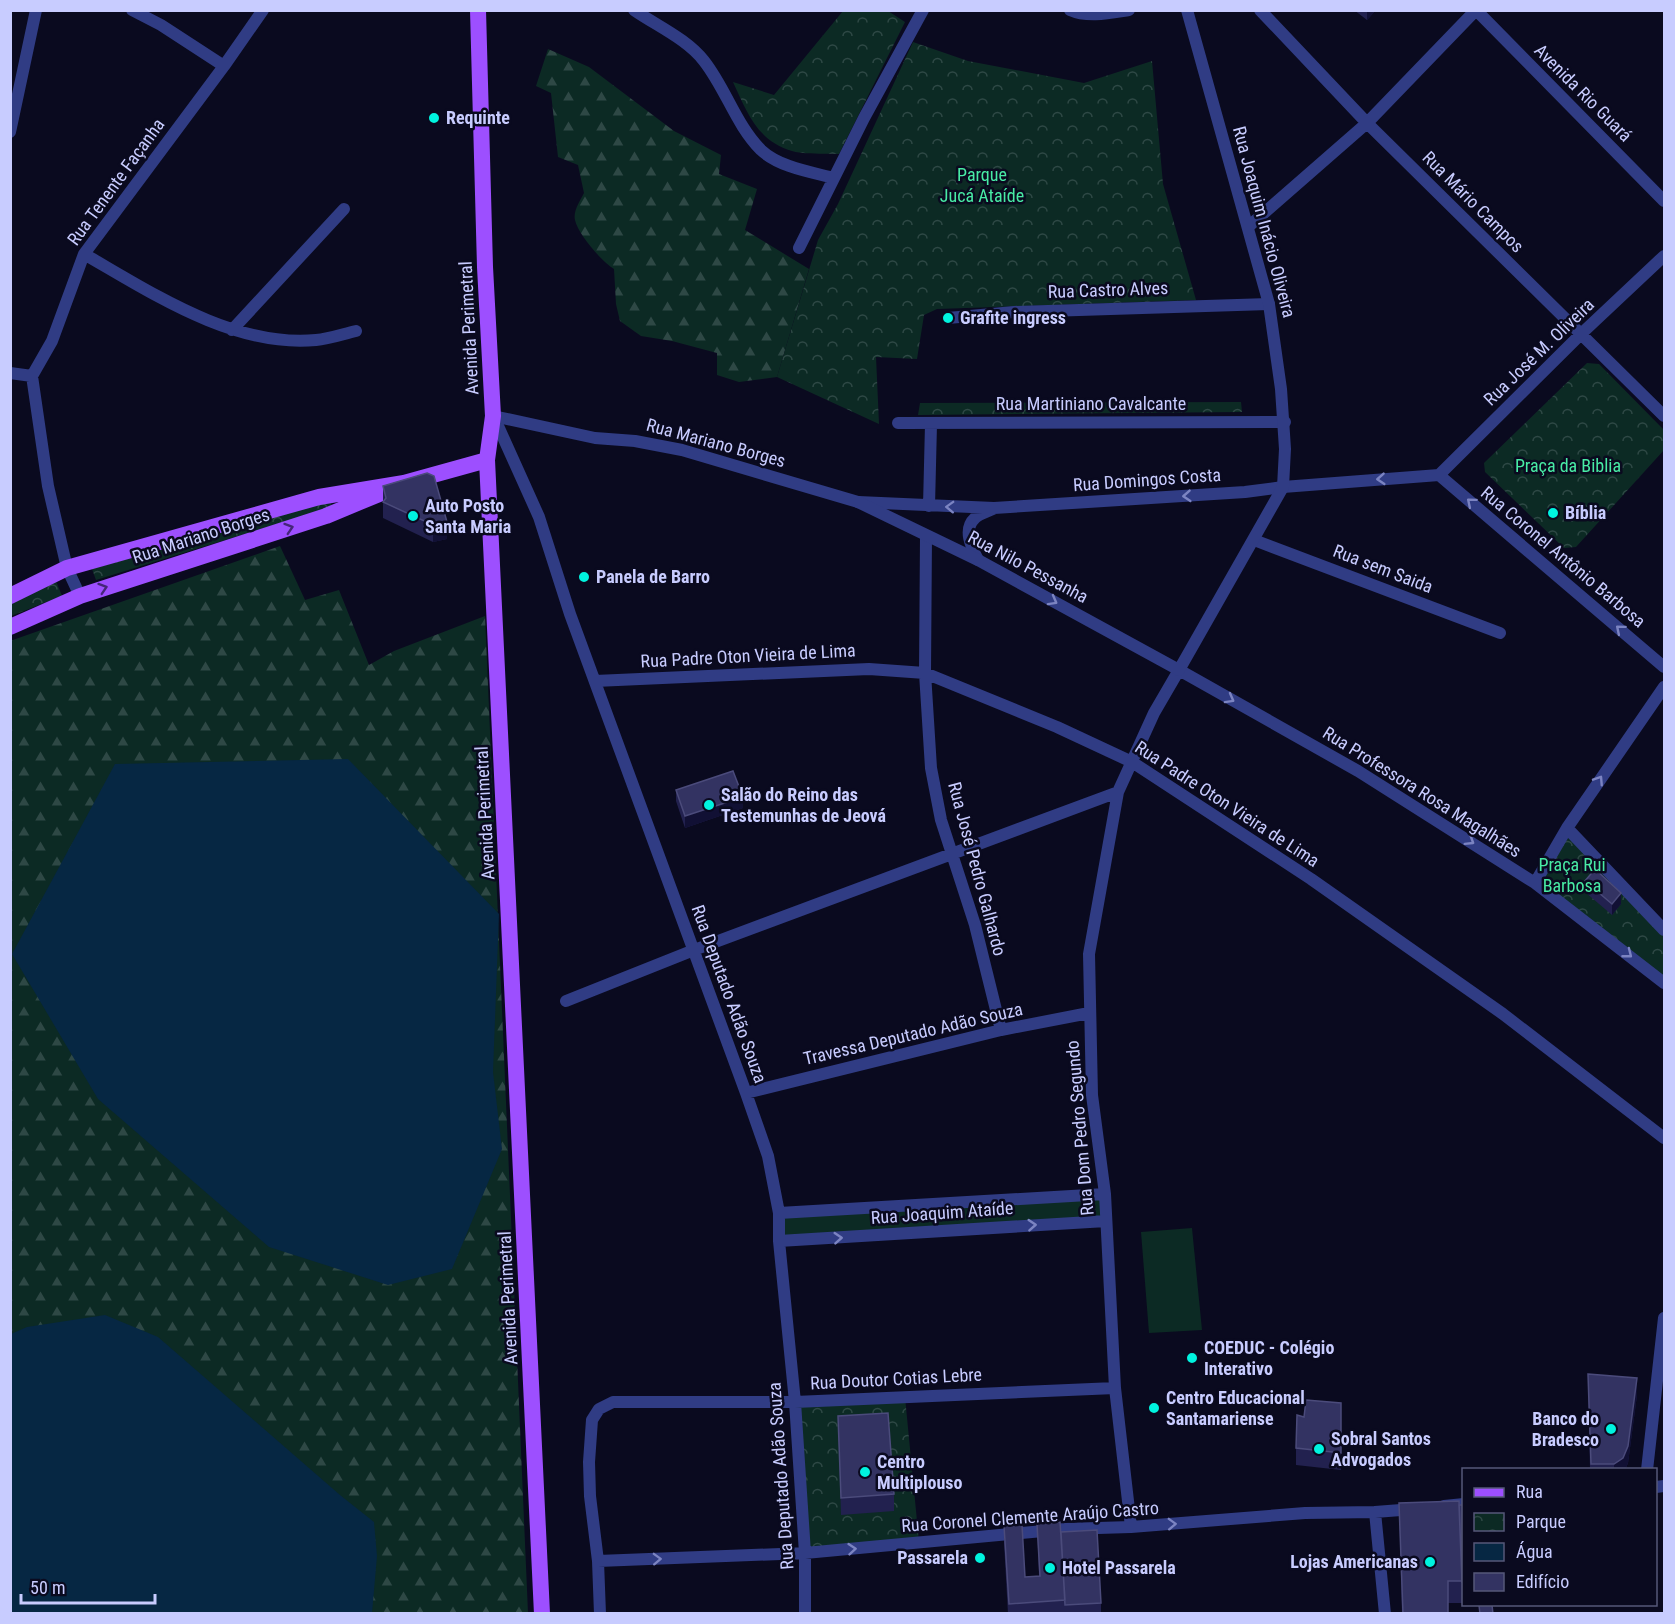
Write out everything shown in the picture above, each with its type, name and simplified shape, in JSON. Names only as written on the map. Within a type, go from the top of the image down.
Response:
[{"type":"main road","name":"Avenida Perimetral","points":[[478,10],[485,256],[493,416],[487,460],[542,1614]]},
{"type":"main road","name":"Rua Mariano Borges","points":[[10,596],[67,568],[319,497],[404,483],[487,460]]},
{"type":"main road","name":"Rua Mariano Borges","points":[[10,627],[80,596],[326,516],[404,483]]},
{"type":"street","points":[[10,132],[36,10]]},
{"type":"street","points":[[132,10],[161,25],[224,66]]},
{"type":"street","name":"Rua Tenente Façanha","points":[[32,376],[52,341],[84,254],[263,10]]},
{"type":"street","points":[[634,10],[691,48],[703,60],[741,124],[762,150],[792,166],[834,178]]},
{"type":"street","points":[[799,248],[864,118],[923,10]]},
{"type":"street","points":[[1070,10],[1077,13],[1102,14],[1129,10]]},
{"type":"street","name":"Rua Joaquim Inácio Oliveira","points":[[1179,670],[1283,487],[1285,422],[1269,304],[1187,10]]},
{"type":"street","name":"Rua Mário Campos","points":[[1260,10],[1367,123],[1665,416]]},
{"type":"street","points":[[1248,227],[1367,123],[1476,10]]},
{"type":"street","name":"Avenida Rio Guará","points":[[1476,10],[1665,201]]},
{"type":"street","points":[[232,330],[344,209]]},
{"type":"street","points":[[84,254],[168,302],[232,330],[282,340],[317,340],[356,331]]},
{"type":"street","name":"Rua José M. Oliveira","points":[[1439,475],[1581,334],[1665,256]]},
{"type":"street","name":"Rua Castro Alves","points":[[948,318],[1014,312],[1269,304]]},
{"type":"street","points":[[10,373],[32,376],[48,486],[67,568],[80,596]]},
{"type":"street","name":"Rua Mariano Borges","points":[[493,416],[596,438],[634,441],[682,450],[858,502]]},
{"type":"street","name":"Rua Deputado Adão Souza","points":[[493,416],[539,517],[595,681],[768,1156],[779,1213],[779,1241],[795,1402],[805,1553],[805,1614]]},
{"type":"street","name":"Rua Martiniano Cavalcante","points":[[898,423],[1285,422]]},
{"type":"street","points":[[929,506],[931,424]]},
{"type":"street","name":"Rua Domingos Costa","points":[[858,502],[994,508],[1245,492],[1439,475]]},
{"type":"street","name":"Rua Coronel Antônio Barbosa","points":[[1439,475],[1665,667]]},
{"type":"street","name":"Rua Nilo Pessanha","points":[[858,502],[978,560],[1179,670]]},
{"type":"street","points":[[978,560],[970,543],[969,528],[974,519],[994,508]]},
{"type":"street","name":"Rua José Pedro Galhardo","points":[[926,536],[926,674],[931,768],[941,820],[975,925],[1001,1030]]},
{"type":"street","name":"Rua sem Saida","points":[[1254,540],[1500,633]]},
{"type":"street","name":"Rua Padre Oton Vieira de Lima","points":[[595,681],[869,669],[926,674],[1057,727],[1132,762],[1311,879],[1503,1014],[1665,1138]]},
{"type":"street","name":"Rua Dom Pedro Segundo","points":[[1131,1527],[1115,1388],[1105,1194],[1092,1095],[1089,954],[1118,792],[1154,713],[1179,670]]},
{"type":"street","name":"Rua Professora Rosa Magalhães","points":[[1179,670],[1358,771],[1535,883],[1665,983]]},
{"type":"street","points":[[1535,883],[1567,828],[1665,687]]},
{"type":"street","points":[[566,1001],[952,852],[1118,792]]},
{"type":"street","points":[[1567,828],[1665,930]]},
{"type":"street","name":"Travessa Deputado Adão Souza","points":[[746,1093],[1001,1030],[1089,1013]]},
{"type":"street","name":"Rua Joaquim Ataíde","points":[[779,1213],[1105,1194]]},
{"type":"street","name":"Rua Joaquim Ataíde","points":[[779,1241],[1106,1221]]},
{"type":"street","points":[[1647,1468],[1665,1318]]},
{"type":"street","name":"Rua Doutor Cotias Lebre","points":[[600,1614],[598,1561],[589,1462],[592,1420],[599,1409],[613,1402],[795,1402],[1115,1388]]},
{"type":"street","name":"Rua Coronel Clemente Araújo Castro","points":[[598,1561],[805,1553],[1065,1529],[1131,1527],[1305,1513],[1375,1512],[1462,1504]]},
{"type":"street","points":[[1375,1512],[1384,1614]]},
{"type":"green space","points":[[843,11],[888,11],[905,22],[839,154],[792,151],[770,140],[762,133],[743,104],[733,82],[774,95]]},
{"type":"green space","name":"Parque Jucá Ataíde","points":[[913,42],[968,61],[1084,83],[1152,61],[1163,184],[1196,300],[937,309],[924,315],[917,359],[876,357],[879,424],[777,377],[818,240],[838,204]]},
{"type":"green space","points":[[548,49],[589,67],[674,131],[721,155],[719,174],[757,189],[745,230],[809,269],[777,377],[739,382],[717,375],[717,353],[672,341],[641,336],[620,321],[616,304],[614,269],[591,247],[575,220],[576,210],[584,193],[578,165],[558,157],[551,93],[536,86]]},
{"type":"green space","name":"Praça da Biblia","points":[[1587,363],[1599,364],[1664,430],[1664,450],[1576,547],[1564,548],[1485,472],[1484,463]]},
{"type":"green space","points":[[1241,402],[1242,412],[918,415],[920,403]]},
{"type":"green space","points":[[330,499],[332,507],[96,580],[92,569]]},
{"type":"green space","points":[[280,546],[305,600],[339,590],[369,665],[394,651],[485,616],[528,1613],[11,1613],[10,641]]},
{"type":"green space","points":[[56,581],[62,596],[11,616],[11,600]]},
{"type":"green space","name":"Praça Rui Barbosa","points":[[1567,828],[1664,930],[1664,983],[1535,883]]},
{"type":"green space","points":[[1105,1194],[1106,1221],[779,1241],[779,1213]]},
{"type":"green space","points":[[1192,1228],[1202,1330],[1149,1333],[1141,1232]]},
{"type":"green space","points":[[905,1397],[919,1542],[805,1553],[795,1402]]},
{"type":"water","points":[[348,759],[499,914],[493,1072],[502,1149],[452,1269],[388,1285],[269,1247],[98,1099],[12,954],[115,764]]},
{"type":"water","points":[[105,1315],[158,1337],[374,1522],[377,1556],[372,1613],[11,1613],[11,1334],[27,1327]]},
{"type":"building","points":[[427,473],[434,476],[447,522],[433,525],[383,502],[386,498],[383,486]]},
{"type":"building","points":[[733,771],[743,797],[685,816],[676,790]]},
{"type":"building","points":[[1595,869],[1621,893],[1612,904],[1585,881]]},
{"type":"building","name":"Banco do Bradesco","points":[[1588,1374],[1637,1378],[1628,1446],[1623,1458],[1614,1464],[1591,1464]]},
{"type":"building","name":"Sobral Santos Advogados","points":[[1306,1400],[1341,1403],[1341,1453],[1296,1448],[1297,1415],[1304,1417]]},
{"type":"building","name":"Centro Multiplouso","points":[[888,1413],[894,1494],[841,1498],[838,1416]]},
{"type":"building","name":"Lojas Americanas","points":[[1459,1501],[1462,1581],[1448,1581],[1448,1614],[1403,1614],[1399,1503]]},
{"type":"building","points":[[1459,1505],[1462,1505],[1462,1582]]},
{"type":"building","name":"Hotel Passarela","points":[[1060,1522],[1065,1600],[1009,1604],[1004,1526],[1022,1525],[1025,1577],[1040,1576],[1037,1524]]},
{"type":"building","points":[[1097,1530],[1101,1603],[1065,1605],[1061,1532]]},
{"type":"building","points":[[1479,1606],[1492,1606],[1493,1614],[1480,1614]]},
{"type":"place","name":"Requinte","points":[[434,118]]},
{"type":"place","name":"Grafite ingress","points":[[948,318]]},
{"type":"place","name":"Bíblia","points":[[1553,513]]},
{"type":"place","name":"Auto Posto Santa Maria","points":[[413,516]]},
{"type":"place","name":"Panela de Barro","points":[[584,577]]},
{"type":"place","name":"Salão do Reino das Testemunhas de Jeová","points":[[709,805]]},
{"type":"place","name":"COEDUC - Colégio Interativo","points":[[1192,1358]]},
{"type":"place","name":"Centro Educacional Santamariense","points":[[1154,1408]]},
{"type":"place","name":"Banco do Bradesco","points":[[1611,1429]]},
{"type":"place","name":"Sobral Santos Advogados","points":[[1319,1449]]},
{"type":"place","name":"Centro Multiplouso","points":[[865,1472]]},
{"type":"place","name":"Passarela","points":[[980,1558]]},
{"type":"place","name":"Lojas Americanas","points":[[1430,1562]]},
{"type":"place","name":"Hotel Passarela","points":[[1050,1568]]}]
